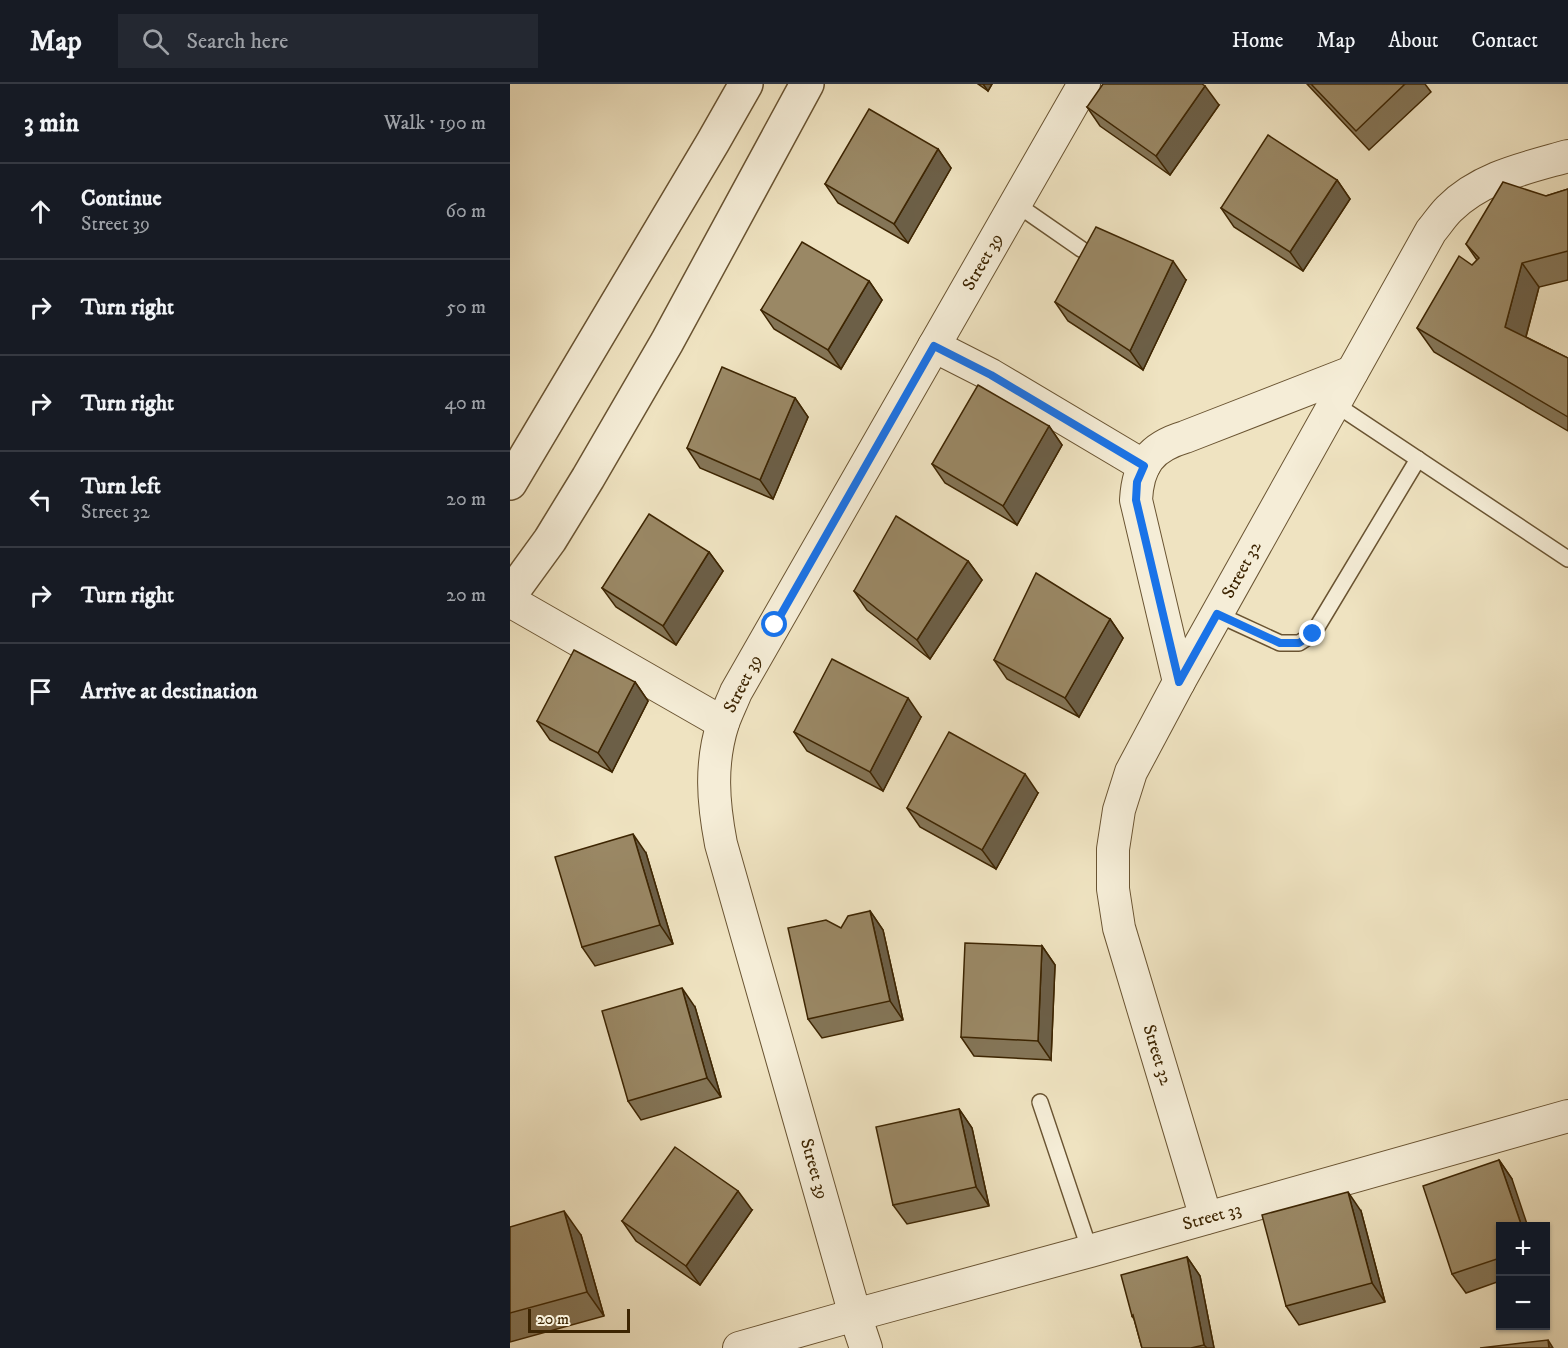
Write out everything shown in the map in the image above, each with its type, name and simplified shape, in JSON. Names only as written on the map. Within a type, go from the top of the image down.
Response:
[{"type":"street","points":[[510,483],[747,84]]},
{"type":"street","points":[[510,595],[550,540],[588,478],[667,342],[807,84]]},
{"type":"street","name":"Street 39","points":[[866,1348],[721,844],[715,813],[713,782],[716,752],[723,723],[736,692],[1084,84]]},
{"type":"street","name":"Street 32","points":[[1206,1218],[1119,928],[1113,889],[1113,849],[1119,810],[1131,772],[1431,231],[1448,210],[1469,192],[1494,178],[1568,156]]},
{"type":"street","points":[[934,346],[991,375],[1144,466]]},
{"type":"street","points":[[1179,682],[1136,500],[1137,482],[1144,466],[1154,452],[1169,442],[1352,372]]},
{"type":"street","points":[[510,601],[723,723]]},
{"type":"street","name":"Street 33","points":[[739,1348],[1568,1116]]},
{"type":"lane","points":[[1016,204],[1081,249]]},
{"type":"lane","points":[[1335,404],[1568,559]]},
{"type":"lane","points":[[1217,614],[1280,643],[1299,643],[1313,634],[1418,459]]},
{"type":"lane","points":[[1040,1102],[1090,1251]]},
{"type":"building","points":[[1103,84],[1202,84],[1205,86],[1156,156],[1087,107]]},
{"type":"building","points":[[1311,84],[1405,84],[1356,131]]},
{"type":"building","points":[[869,109],[938,149],[894,224],[825,184]]},
{"type":"building","points":[[1268,135],[1337,180],[1290,252],[1221,208]]},
{"type":"building","points":[[1503,182],[1546,196],[1568,189],[1568,251],[1522,263],[1505,327],[1568,358],[1568,417],[1417,328],[1459,256],[1472,265],[1479,258],[1466,244]]},
{"type":"building","points":[[1096,227],[1173,261],[1130,351],[1055,302]]},
{"type":"building","points":[[802,242],[869,281],[828,350],[761,310]]},
{"type":"building","points":[[722,367],[795,398],[760,480],[687,448]]},
{"type":"building","points":[[978,385],[1049,426],[1003,506],[932,464]]},
{"type":"building","points":[[649,514],[709,552],[663,626],[602,588]]},
{"type":"building","points":[[896,516],[968,561],[917,640],[854,591]]},
{"type":"building","points":[[1036,573],[1110,619],[1065,698],[994,660]]},
{"type":"building","points":[[574,650],[635,682],[598,753],[537,721]]},
{"type":"building","points":[[832,659],[908,698],[870,772],[794,732]]},
{"type":"building","points":[[949,732],[1025,774],[982,850],[907,808]]},
{"type":"building","points":[[633,834],[660,925],[582,947],[555,857]]},
{"type":"building","points":[[870,911],[890,1001],[808,1019],[788,928],[826,920],[841,928],[848,916]]},
{"type":"building","points":[[965,943],[1042,946],[1038,1041],[961,1037]]},
{"type":"building","points":[[682,988],[707,1078],[628,1101],[602,1011]]},
{"type":"building","points":[[959,1109],[976,1187],[893,1205],[876,1127]]},
{"type":"building","points":[[675,1147],[738,1191],[686,1266],[622,1221]]},
{"type":"building","points":[[1499,1160],[1520,1222],[1496,1222],[1496,1259],[1452,1274],[1423,1186]]},
{"type":"building","points":[[1348,1192],[1372,1283],[1286,1306],[1262,1215]]},
{"type":"building","points":[[564,1211],[587,1292],[510,1313],[510,1227]]},
{"type":"building","points":[[1187,1257],[1204,1345],[1191,1348],[1142,1348],[1121,1275]]},
{"type":"building","points":[[1548,1340],[1549,1348],[1480,1348]]},
{"type":"route","points":[[775,625],[934,346],[991,375],[1144,466],[1137,482],[1136,500],[1179,682],[1217,614],[1280,643],[1299,643],[1313,634]]}]
